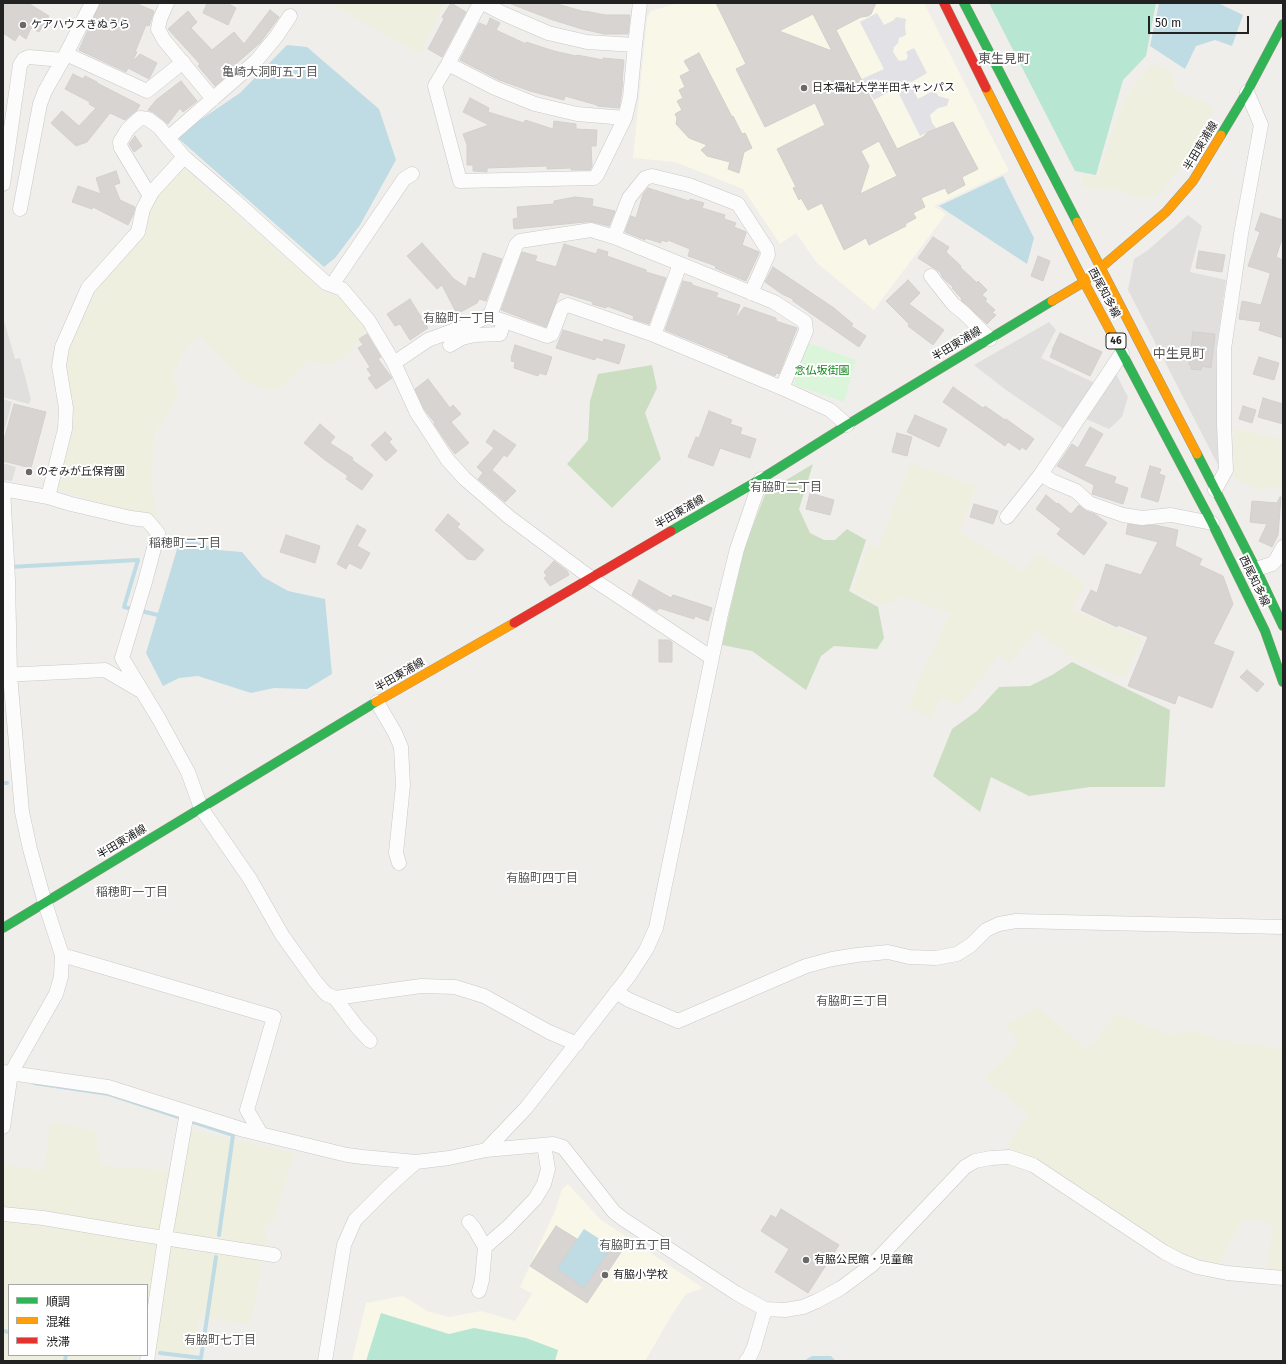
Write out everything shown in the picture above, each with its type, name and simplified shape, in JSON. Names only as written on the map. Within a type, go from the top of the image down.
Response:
[{"type":"main road","name":"西尾知多線","points":[[944,3],[1084,282],[1212,523],[1265,632],[1283,682]]},
{"type":"main road","name":"西尾知多線","points":[[964,3],[1216,490],[1282,621]]},
{"type":"main road","name":"半田東浦線","points":[[3,928],[377,702],[761,479],[847,425],[1084,282],[1166,212],[1193,181],[1247,92],[1283,24]]},
{"type":"street","points":[[20,209],[40,104],[92,3]]},
{"type":"street","points":[[167,3],[160,19],[158,29],[164,40],[213,99]]},
{"type":"street","points":[[480,3],[435,86],[460,181],[594,178],[597,175],[624,118],[630,97],[640,3]]},
{"type":"street","points":[[483,3],[548,33],[587,42],[635,45]]},
{"type":"street","points":[[168,138],[256,61],[276,37],[290,16]]},
{"type":"street","points":[[3,184],[20,65],[24,59],[29,57],[64,57],[147,91],[183,62]]},
{"type":"street","points":[[448,64],[495,88],[535,104],[577,114],[624,118]]},
{"type":"street","points":[[1216,490],[1226,470],[1224,424],[1224,349],[1241,234],[1261,125],[1247,92]]},
{"type":"street","points":[[150,196],[121,148],[120,142],[128,129],[140,118],[148,119],[159,127],[184,157],[326,283],[342,289],[369,321],[394,363],[417,413],[447,459],[464,478],[509,517],[591,578],[712,658]]},
{"type":"street","points":[[48,497],[65,429],[66,408],[59,366],[62,347],[88,288],[138,232],[143,209],[152,192],[184,157]]},
{"type":"street","points":[[332,285],[404,179],[412,174]]},
{"type":"street","points":[[614,237],[629,198],[645,178],[652,176],[689,184],[738,204],[767,249],[768,255],[751,293]]},
{"type":"street","points":[[394,363],[428,340],[491,315],[516,245],[520,241],[591,230],[614,237],[774,302],[805,322],[806,330],[782,388]]},
{"type":"street","points":[[654,335],[680,264]]},
{"type":"street","points":[[931,276],[953,304],[964,312],[990,339]]},
{"type":"street","points":[[491,315],[504,322],[547,336],[552,334],[562,308],[568,305],[654,335],[782,388],[830,410],[847,425]]},
{"type":"street","points":[[450,345],[462,338],[475,335],[500,334],[504,322]]},
{"type":"street","points":[[1007,517],[1041,474],[1122,352]]},
{"type":"street","points":[[1041,474],[1076,491],[1089,503],[1122,515],[1142,518],[1171,515],[1212,523]]},
{"type":"street","points":[[486,1150],[526,1108],[577,1044],[629,976],[646,950],[656,928],[712,658],[737,549],[761,479]]},
{"type":"street","points":[[3,1127],[9,1090],[8,1073],[56,994],[61,977],[62,954],[45,903],[30,849],[22,812],[7,675],[7,576],[3,488],[48,497],[131,518],[147,520],[158,534],[122,658],[188,772],[201,808],[250,879],[282,935],[315,981],[326,994],[335,998],[357,1027],[370,1041]]},
{"type":"street","points":[[1256,569],[1272,564],[1283,547]]},
{"type":"street","points":[[7,675],[104,670],[141,691]]},
{"type":"street","points":[[377,702],[401,748],[403,785],[396,853],[399,862]]},
{"type":"street","points":[[616,992],[629,1000],[678,1021],[806,966],[832,959],[888,952],[908,957],[936,958],[958,954],[971,945],[986,930],[999,924],[1016,920],[1283,927]]},
{"type":"street","points":[[62,954],[274,1017],[247,1110],[261,1134]]},
{"type":"street","points":[[335,998],[421,986],[455,987],[484,996],[549,1032],[577,1044]]},
{"type":"street","points":[[8,1073],[108,1087],[187,1113],[261,1134],[347,1155],[416,1162],[449,1158],[486,1150],[553,1144],[563,1147],[614,1212],[736,1293],[765,1309],[786,1310],[803,1307],[817,1302],[841,1288],[872,1265],[965,1167],[975,1161],[991,1158],[1009,1157],[1033,1165],[1164,1252],[1179,1260],[1197,1267],[1227,1273],[1283,1278]]},
{"type":"street","points":[[151,1360],[165,1238],[187,1113]]},
{"type":"street","points":[[485,1247],[508,1227],[535,1199],[544,1184],[548,1169],[544,1145]]},
{"type":"street","points":[[325,1361],[344,1245],[355,1220],[386,1188],[416,1162]]},
{"type":"street","points":[[3,1214],[43,1218],[274,1255]]},
{"type":"street","points":[[469,1222],[485,1247],[482,1280],[479,1291]]},
{"type":"street","points":[[746,1361],[754,1347],[765,1309]]},
{"type":"shaded area","name":"日本福祉大学半田キャンパス","points":[[678,3],[924,3],[1009,171],[934,206],[946,214],[874,310],[817,263],[796,233],[780,244],[743,189],[675,162],[633,158],[647,18],[651,11]]},
{"type":"shaded area","points":[[877,13],[884,25],[894,20],[896,17],[906,19],[906,35],[899,38],[893,52],[899,61],[906,60],[908,56],[906,52],[914,48],[927,73],[910,83],[918,99],[935,90],[938,96],[949,99],[947,106],[938,108],[930,115],[932,123],[936,128],[920,136],[896,88],[874,100],[862,79],[884,69],[860,22]]},
{"type":"shaded area","points":[[1188,215],[1202,226],[1190,272],[1226,280],[1216,350],[1218,465],[1128,290],[1134,259],[1147,251]]},
{"type":"shaded area","points":[[3,317],[15,359],[20,358],[31,399],[29,404],[3,397]]},
{"type":"shaded area","points":[[1049,322],[1056,330],[1041,358],[1095,383],[1065,430],[1006,390],[974,365]]},
{"type":"shaded area","points":[[1114,370],[1128,397],[1122,417],[1109,429],[1082,417]]},
{"type":"shaded area","points":[[3,399],[12,402],[3,436]]},
{"type":"shaded area","points":[[3,463],[16,467],[12,481],[3,480]]},
{"type":"shaded area","name":"有脇小学校","points":[[568,1184],[601,1220],[703,1288],[686,1294],[645,1361],[352,1361],[366,1303],[403,1296],[427,1311],[449,1317],[481,1311],[515,1321],[532,1294],[520,1287],[555,1211],[562,1189]]},
{"type":"green space","points":[[332,3],[444,3],[420,54],[332,5]]},
{"type":"green space","points":[[989,3],[1156,3],[1146,56],[1123,80],[1096,175],[1075,171]]},
{"type":"green space","points":[[1151,65],[1162,65],[1172,74],[1175,82],[1173,90],[1202,100],[1214,109],[1203,132],[1177,172],[1159,194],[1151,198],[1140,198],[1119,190],[1100,190],[1081,186],[1082,175],[1098,177],[1118,116],[1129,92]]},
{"type":"green space","points":[[185,169],[324,292],[340,298],[367,329],[347,355],[328,366],[308,360],[282,388],[266,390],[244,381],[200,336],[186,347],[172,377],[179,394],[154,435],[151,478],[157,516],[128,513],[56,489],[73,426],[64,359],[97,289],[146,233],[148,216],[155,198]]},
{"type":"green space","name":"念仏坂街園","points":[[808,343],[856,360],[844,402],[795,385],[794,382]]},
{"type":"green space","points":[[652,365],[657,388],[645,413],[661,459],[612,508],[567,464],[588,440],[590,401],[598,374]]},
{"type":"green space","points":[[1233,428],[1283,440],[1283,487],[1257,489],[1234,478]]},
{"type":"green space","points":[[911,463],[976,486],[960,532],[1022,571],[1039,554],[1086,584],[1071,609],[1142,639],[1126,674],[1122,677],[1073,658],[1035,630],[1010,663],[999,655],[972,690],[957,705],[941,698],[930,718],[907,707],[950,613],[900,596],[893,602],[884,605],[876,603],[853,590],[869,544],[878,547]]},
{"type":"green space","points":[[813,464],[799,509],[810,533],[824,540],[835,540],[847,529],[866,540],[849,591],[878,607],[884,638],[877,649],[834,646],[821,656],[806,690],[752,651],[722,645],[744,549],[766,492]]},
{"type":"green space","points":[[1072,662],[1170,710],[1165,787],[1090,787],[1029,796],[991,777],[980,812],[933,776],[952,729],[977,711],[999,687],[1030,686],[1052,675]]},
{"type":"green space","points":[[1038,1007],[1086,1049],[1097,1040],[1116,1013],[1168,1034],[1197,1031],[1222,1040],[1283,1050],[1283,1273],[1266,1272],[1273,1224],[1243,1219],[1217,1267],[1180,1256],[1009,1153],[1007,1145],[1028,1114],[985,1078],[1019,1042],[1005,1025]]},
{"type":"green space","points":[[50,1122],[98,1131],[97,1149],[102,1165],[108,1166],[179,1171],[188,1130],[294,1153],[274,1219],[266,1225],[265,1233],[268,1244],[262,1247],[258,1287],[250,1325],[199,1316],[193,1359],[148,1352],[148,1284],[8,1284],[8,1356],[136,1356],[136,1361],[3,1361],[3,1164],[44,1171]]},
{"type":"green space","points":[[381,1313],[449,1334],[474,1328],[526,1338],[558,1350],[555,1361],[366,1361]]},
{"type":"water","points":[[1159,3],[1218,3],[1243,15],[1232,46],[1215,40],[1196,46],[1185,69],[1150,46]]},
{"type":"water","points":[[287,45],[307,47],[379,109],[396,160],[360,225],[335,258],[324,267],[178,138],[197,122],[240,93]]},
{"type":"water","points":[[1003,176],[1034,238],[1027,264],[939,206]]},
{"type":"water","points":[[181,536],[218,550],[242,552],[263,577],[288,591],[325,599],[332,674],[307,689],[274,688],[251,693],[198,676],[179,678],[163,686],[146,653]]},
{"type":"water","points":[[584,1229],[612,1247],[584,1288],[557,1269]]},
{"type":"water","points":[[812,1356],[831,1356],[836,1361],[804,1361]]},
{"type":"building","name":"ケアハウスきぬうら","points":[[3,3],[28,3],[49,16],[39,32],[31,28],[26,39],[19,34],[15,41],[3,33]]},
{"type":"building","points":[[100,3],[135,3],[154,11],[149,26],[146,25],[132,62],[140,54],[157,63],[149,79],[128,68],[126,72],[79,50]]},
{"type":"building","points":[[207,3],[227,3],[236,8],[228,25],[203,13]]},
{"type":"building","points":[[451,3],[466,12],[442,57],[428,49],[444,19],[442,17]]},
{"type":"building","points":[[511,3],[554,3],[585,12],[605,15],[630,15],[628,34],[604,34],[582,29],[553,20]]},
{"type":"building","points":[[716,3],[876,3],[871,14],[861,17],[836,30],[897,149],[923,137],[928,132],[953,122],[978,169],[962,177],[965,185],[948,194],[945,188],[921,198],[925,207],[913,213],[916,218],[905,224],[906,226],[869,245],[866,238],[844,250],[822,203],[808,210],[801,198],[799,200],[793,188],[796,187],[777,149],[825,125],[815,103],[765,127],[736,69],[746,64]],"holes":[[[813,14],[832,51],[779,31]],[[879,141],[897,176],[860,194],[869,166],[861,151]]]},
{"type":"building","points":[[270,10],[279,17],[274,24],[260,43],[231,68],[233,70],[215,86],[198,66],[200,64],[168,29],[188,11],[197,22],[191,28],[212,50],[234,32],[244,44]]},
{"type":"building","points":[[490,18],[500,23],[496,30],[526,44],[526,42],[576,56],[603,60],[603,58],[624,60],[619,108],[597,106],[565,96],[564,100],[530,91],[499,80],[460,60],[479,23],[487,26]]},
{"type":"building","points":[[699,53],[732,117],[733,116],[742,134],[745,133],[752,148],[744,152],[739,173],[728,169],[730,162],[707,156],[701,150],[707,145],[689,138],[676,124],[677,118],[675,114],[682,110],[677,101],[683,98],[679,90],[685,87],[680,76],[690,71],[684,61]]},
{"type":"building","points":[[73,74],[83,79],[85,76],[140,105],[137,110],[125,120],[110,113],[87,142],[76,146],[51,123],[62,111],[79,126],[96,108],[89,104],[90,102],[65,89]]},
{"type":"building","points":[[181,81],[197,101],[183,112],[180,108],[168,124],[153,112],[148,110],[156,100]]},
{"type":"building","points":[[470,98],[489,108],[488,112],[524,123],[525,120],[553,129],[554,121],[576,124],[576,129],[597,130],[596,146],[591,146],[592,166],[590,170],[571,170],[571,168],[547,169],[547,166],[487,168],[487,172],[473,171],[473,165],[467,165],[467,145],[463,134],[489,125],[463,112]]},
{"type":"building","points":[[135,136],[142,146],[134,152],[129,144]]},
{"type":"building","points":[[116,171],[120,183],[114,185],[120,200],[135,207],[128,225],[93,207],[92,209],[72,202],[78,186],[101,194],[96,178]]},
{"type":"building","points":[[648,188],[689,201],[690,199],[704,203],[702,208],[725,215],[724,219],[736,223],[734,227],[746,232],[742,245],[759,253],[746,281],[715,268],[716,266],[688,256],[690,249],[668,240],[667,242],[661,240],[661,243],[645,238],[645,240],[625,232],[631,216],[636,218],[643,194]]},
{"type":"building","points":[[575,197],[593,199],[592,206],[615,211],[609,226],[593,222],[585,222],[514,229],[513,219],[518,218],[517,207],[554,204],[554,201]]},
{"type":"building","points":[[1261,213],[1283,220],[1283,236],[1276,257],[1283,260],[1283,338],[1259,330],[1261,322],[1239,319],[1242,301],[1261,305],[1270,275],[1270,273],[1248,266],[1260,232],[1255,230]]},
{"type":"building","points":[[933,237],[949,247],[946,252],[977,283],[978,281],[987,290],[982,295],[987,299],[985,301],[995,310],[992,313],[996,315],[987,324],[961,300],[962,299],[952,288],[953,287],[943,278],[940,272],[918,258]]},
{"type":"building","points":[[422,243],[454,279],[466,287],[469,277],[475,279],[483,253],[502,259],[486,301],[479,299],[477,303],[457,314],[442,285],[437,289],[407,256]]},
{"type":"building","points":[[564,244],[596,254],[598,249],[608,252],[607,256],[646,270],[646,272],[666,278],[649,324],[633,319],[634,316],[607,306],[606,308],[592,304],[593,302],[560,292],[546,327],[501,310],[522,252],[537,256],[535,261],[556,267]]},
{"type":"building","points":[[1199,251],[1225,255],[1222,272],[1196,268]]},
{"type":"building","points":[[1038,256],[1050,261],[1043,281],[1031,276]]},
{"type":"building","points":[[773,267],[834,308],[853,324],[851,326],[866,336],[859,347],[793,301],[793,299],[782,294],[765,282]]},
{"type":"building","points":[[908,280],[920,293],[909,304],[944,330],[933,345],[908,326],[909,324],[886,301]]},
{"type":"building","points":[[683,281],[718,293],[716,297],[740,305],[736,316],[737,317],[744,307],[776,318],[776,321],[797,328],[779,374],[776,373],[775,376],[665,330]]},
{"type":"building","points":[[410,299],[428,328],[410,340],[400,324],[395,326],[387,314]]},
{"type":"building","points":[[563,330],[603,342],[604,339],[625,345],[619,364],[596,357],[595,360],[556,348]]},
{"type":"building","points":[[1193,332],[1215,334],[1211,368],[1202,366],[1201,370],[1191,369],[1191,365],[1189,365]]},
{"type":"building","points":[[1060,333],[1102,352],[1090,376],[1050,357]]},
{"type":"building","points":[[367,334],[381,357],[378,359],[392,378],[376,389],[368,378],[372,376],[367,369],[370,367],[358,348],[363,345],[359,339]]},
{"type":"building","points":[[515,345],[552,357],[546,375],[539,373],[538,376],[514,368],[515,362],[511,361],[511,358]]},
{"type":"building","points":[[1259,357],[1279,363],[1274,380],[1253,374]]},
{"type":"building","points":[[428,379],[450,408],[453,405],[461,414],[451,422],[469,443],[455,454],[424,409],[415,389]]},
{"type":"building","points":[[953,387],[983,408],[985,406],[1005,420],[1006,419],[1034,439],[1026,450],[1022,447],[1020,450],[1008,442],[1005,446],[943,402]]},
{"type":"building","points":[[1263,398],[1283,404],[1283,424],[1258,417]]},
{"type":"building","points":[[14,404],[46,412],[31,468],[3,461],[3,443]]},
{"type":"building","points":[[1243,406],[1256,410],[1252,423],[1239,419]]},
{"type":"building","points":[[709,411],[732,420],[730,424],[742,428],[740,434],[756,439],[750,458],[720,448],[713,466],[688,457],[696,437],[699,438]]},
{"type":"building","points":[[915,415],[947,429],[939,447],[907,432]]},
{"type":"building","points":[[320,424],[335,437],[330,443],[353,458],[352,460],[373,475],[362,490],[346,479],[348,476],[304,443]]},
{"type":"building","points":[[1090,427],[1103,434],[1084,466],[1116,477],[1114,483],[1128,488],[1123,504],[1092,494],[1094,485],[1057,466],[1072,444],[1078,448]]},
{"type":"building","points":[[494,430],[516,445],[507,457],[504,455],[492,470],[516,491],[505,502],[478,479],[483,473],[477,467],[494,448],[486,442]]},
{"type":"building","points":[[385,432],[392,439],[389,442],[397,451],[386,461],[371,445]]},
{"type":"building","points":[[897,433],[912,437],[907,456],[892,452]]},
{"type":"building","points":[[1150,466],[1161,469],[1159,474],[1165,476],[1158,502],[1141,497]]},
{"type":"building","points":[[810,493],[834,500],[830,515],[806,509]]},
{"type":"building","points":[[1046,495],[1071,514],[1079,505],[1086,511],[1095,514],[1107,523],[1084,555],[1057,534],[1061,529],[1036,509]]},
{"type":"building","points":[[1280,497],[1278,535],[1272,547],[1259,541],[1267,524],[1250,522],[1252,501],[1277,503]]},
{"type":"building","points":[[974,504],[998,511],[993,524],[970,517]]},
{"type":"building","points":[[448,514],[460,524],[457,527],[484,550],[475,560],[467,559],[435,530]]},
{"type":"building","points":[[1128,524],[1141,526],[1155,525],[1178,530],[1175,546],[1202,559],[1199,565],[1223,576],[1233,604],[1213,644],[1234,652],[1212,708],[1178,695],[1175,704],[1128,686],[1148,637],[1118,625],[1117,627],[1081,610],[1091,590],[1097,593],[1106,564],[1141,575],[1158,542],[1126,534]]},
{"type":"building","points":[[357,525],[366,530],[357,546],[370,553],[361,569],[349,563],[346,569],[337,564]]},
{"type":"building","points":[[286,535],[320,546],[315,563],[280,552]]},
{"type":"building","points":[[554,561],[567,571],[569,575],[550,586],[544,578],[547,576],[544,572]]},
{"type":"building","points":[[639,580],[671,598],[673,595],[712,608],[708,621],[695,616],[694,619],[659,608],[657,611],[632,595]]},
{"type":"building","points":[[659,640],[669,640],[672,642],[672,662],[659,662]]},
{"type":"building","points":[[1247,670],[1264,684],[1257,692],[1240,677]]},
{"type":"building","name":"有脇公民館・児童館","points":[[781,1209],[839,1245],[808,1293],[775,1272],[789,1249],[761,1231],[771,1215],[776,1218]]},
{"type":"building","points":[[556,1226],[577,1239],[557,1269],[584,1288],[614,1243],[623,1249],[587,1303],[530,1266]]},
{"type":"waterway","points":[[9,567],[138,560],[124,607],[162,616]]},
{"type":"waterway","points":[[34,1083],[109,1094],[233,1135],[219,1235]]},
{"type":"waterway","points":[[160,1353],[201,1358],[216,1257]]},
{"type":"waterway","points":[[3,1331],[8,1332]]},
{"type":"waterway","points":[[65,1361],[66,1356]]},
{"type":"traffic: fast","points":[[964,3],[1077,222]]},
{"type":"traffic: fast","points":[[1221,135],[1247,92],[1283,24]]},
{"type":"traffic: fast","points":[[671,531],[761,479],[1052,301]]},
{"type":"traffic: fast","points":[[1113,336],[1212,523],[1265,631],[1283,682]]},
{"type":"traffic: fast","points":[[1197,454],[1256,569],[1283,626]]},
{"type":"traffic: fast","points":[[3,928],[376,702]]},
{"type":"traffic: slow","points":[[986,88],[1113,336]]},
{"type":"traffic: slow","points":[[1052,301],[1084,282],[1166,212],[1193,181],[1221,135]]},
{"type":"traffic: slow","points":[[1077,222],[1197,454]]},
{"type":"traffic: slow","points":[[376,702],[514,623]]},
{"type":"traffic: jam","points":[[944,3],[986,88]]},
{"type":"traffic: jam","points":[[514,623],[671,531]]},
{"type":"place","name":"ケアハウスきぬうら","points":[[23,25]]},
{"type":"place","name":"日本福祉大学半田キャンパス","points":[[804,88]]},
{"type":"place","name":"のぞみが丘保育園","points":[[29,472]]},
{"type":"place","name":"有脇公民館・児童館","points":[[806,1260]]},
{"type":"place","name":"有脇小学校","points":[[605,1275]]},
{"type":"district","name":"東生見町","points":[[1004,59]]},
{"type":"district","name":"亀崎大洞町五丁目","points":[[270,73]]},
{"type":"district","name":"有脇町一丁目","points":[[459,319]]},
{"type":"district","name":"中生見町","points":[[1179,354]]},
{"type":"district","name":"有脇町二丁目","points":[[786,488]]},
{"type":"district","name":"稲穂町二丁目","points":[[185,544]]},
{"type":"district","name":"有脇町四丁目","points":[[542,879]]},
{"type":"district","name":"稲穂町一丁目","points":[[132,893]]},
{"type":"district","name":"有脇町三丁目","points":[[852,1002]]},
{"type":"district","name":"有脇町五丁目","points":[[635,1246]]},
{"type":"district","name":"有脇町七丁目","points":[[220,1341]]}]
